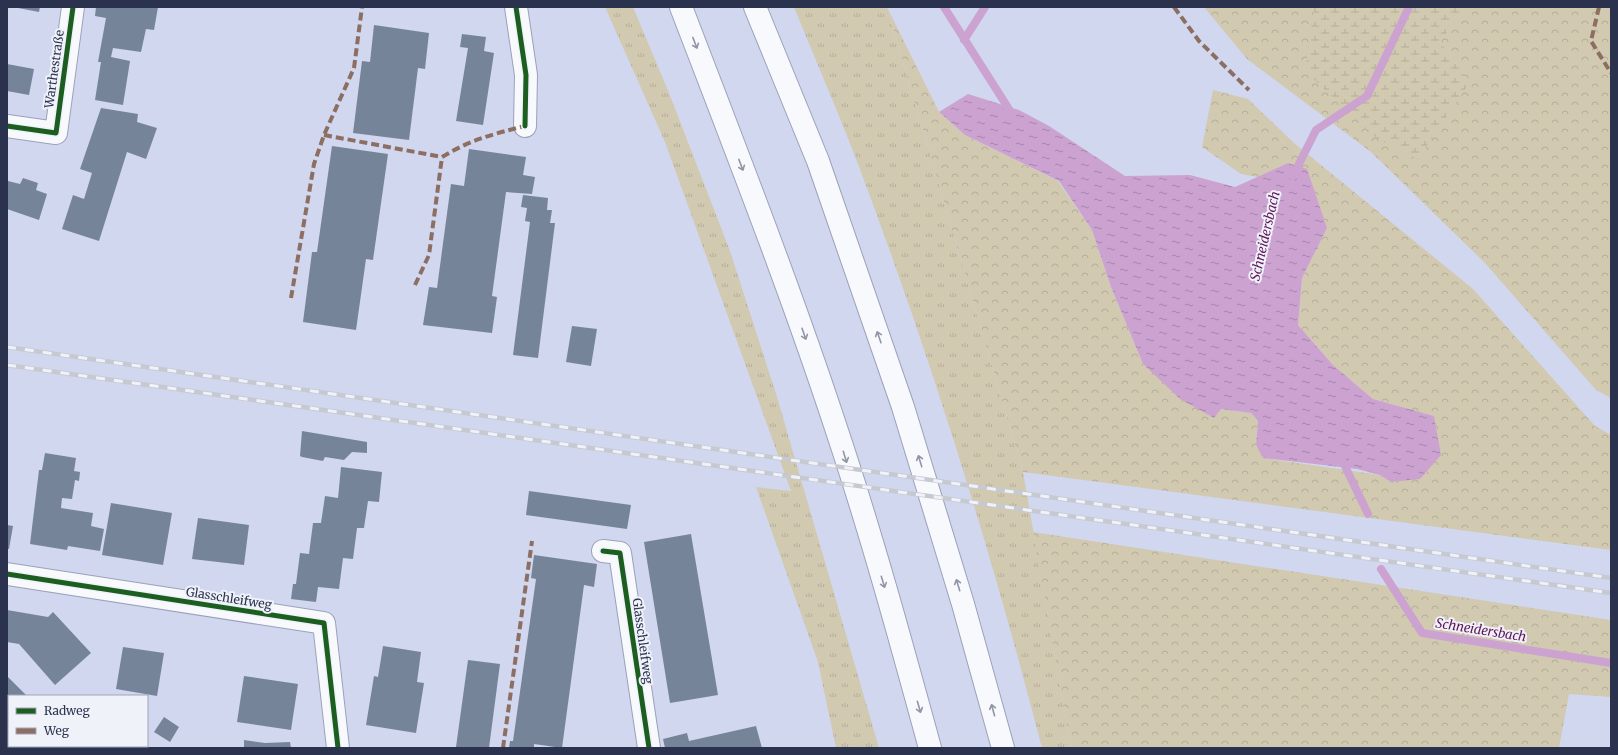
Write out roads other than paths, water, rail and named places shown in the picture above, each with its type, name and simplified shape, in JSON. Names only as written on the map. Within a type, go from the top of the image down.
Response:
[{"type":"main road","name":"Warthestraße","points":[[7,126],[56,133],[73,7]]},
{"type":"main road","points":[[516,7],[526,75],[525,126]]},
{"type":"main road","points":[[682,7],[792,297],[835,425],[891,608],[930,748]]},
{"type":"main road","points":[[755,7],[818,161],[904,406],[963,604],[1003,748]]},
{"type":"main road","name":"Glasschleifweg","points":[[604,551],[620,553],[648,748]]},
{"type":"main road","name":"Glasschleifweg","points":[[7,574],[324,623],[338,748]]},
{"type":"water","points":[[968,94],[1019,110],[1049,126],[1125,176],[1190,175],[1235,187],[1288,163],[1307,169],[1327,228],[1302,278],[1298,325],[1333,365],[1373,399],[1434,416],[1441,455],[1420,479],[1391,482],[1380,475],[1357,469],[1263,458],[1256,445],[1258,421],[1251,413],[1221,409],[1214,418],[1180,399],[1143,364],[1111,287],[1092,230],[1059,181],[965,135],[939,112]]},
{"type":"waterway","points":[[944,7],[1012,114]]},
{"type":"waterway","points":[[964,40],[985,7]]},
{"type":"waterway","name":"Schneidersbach","points":[[1293,176],[1316,130],[1367,96],[1409,7]]},
{"type":"waterway","name":"Schneidersbach","points":[[1341,458],[1368,514]]},
{"type":"waterway","name":"Schneidersbach","points":[[1381,569],[1422,633],[1611,663]]},
{"type":"railway","points":[[7,347],[1611,578]]},
{"type":"railway","points":[[7,365],[1611,593]]}]
